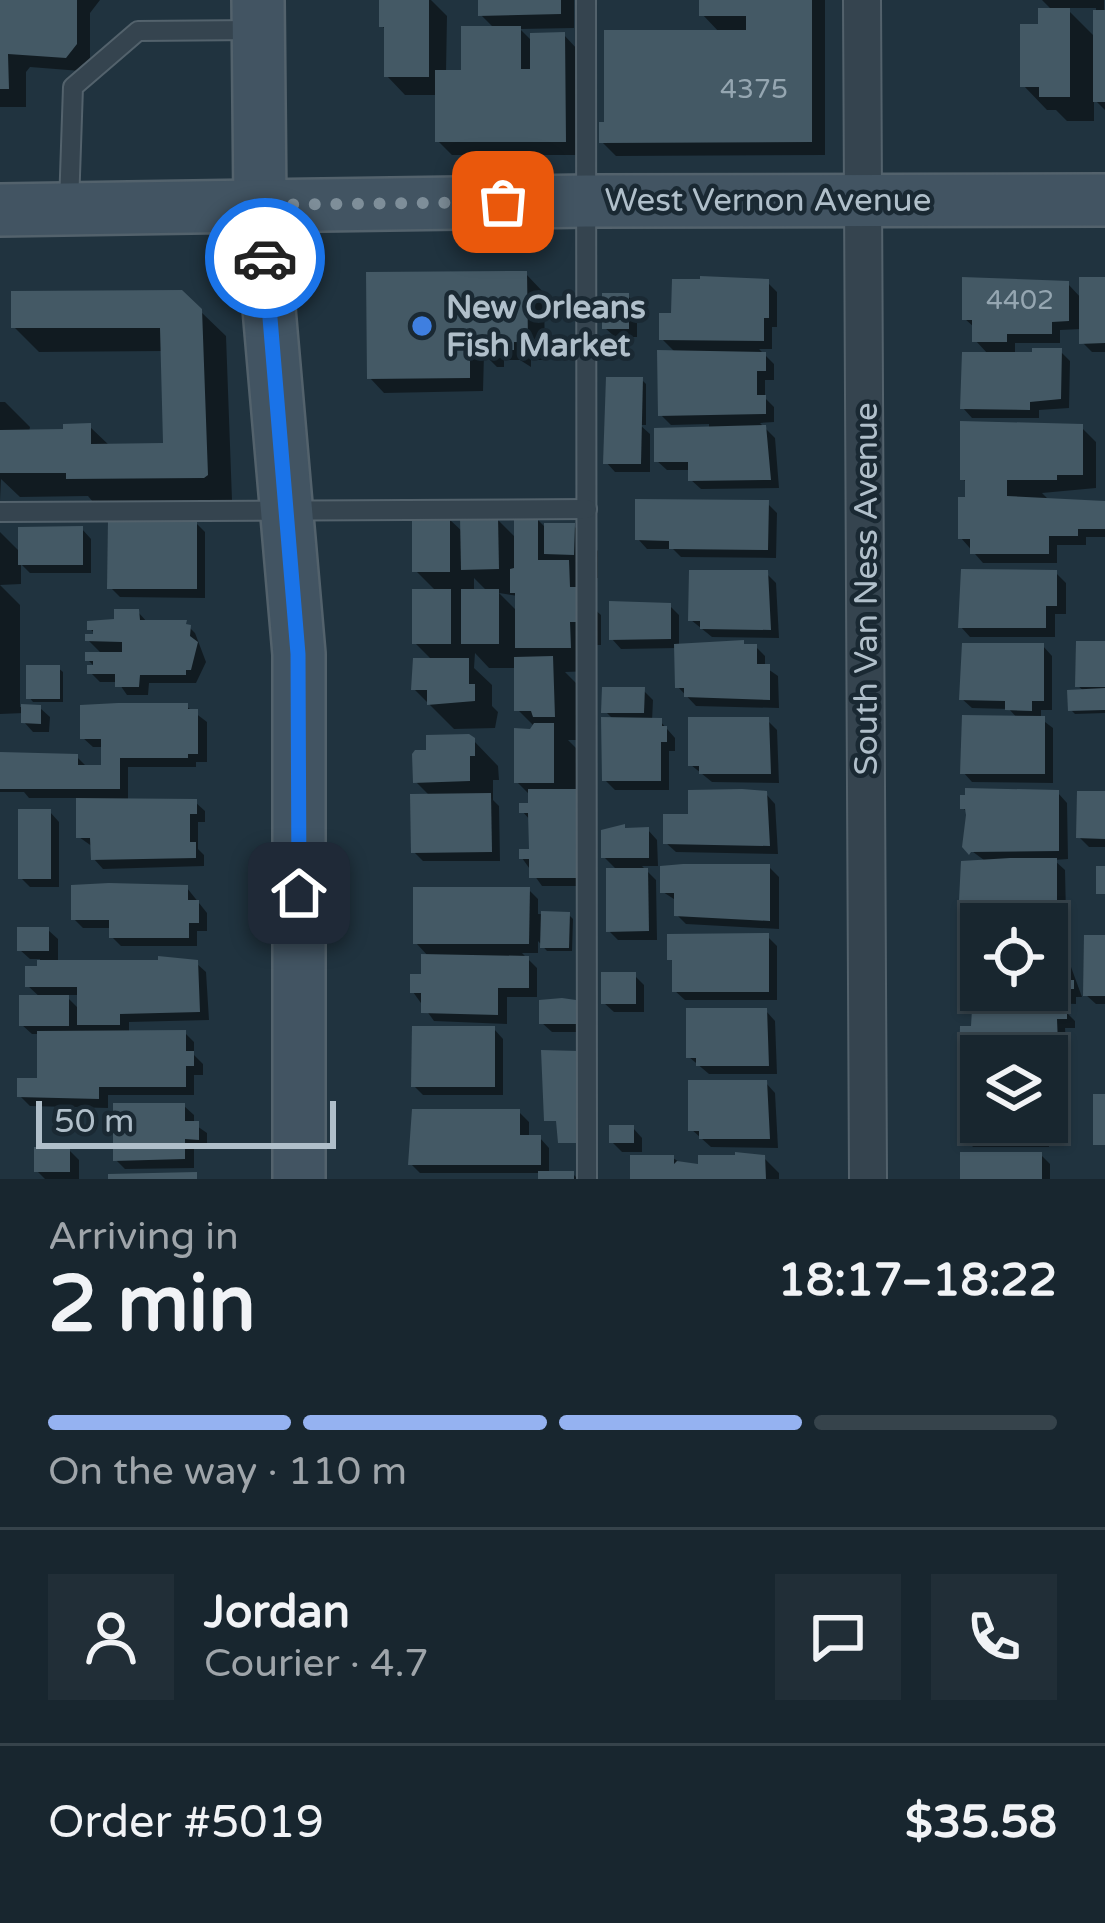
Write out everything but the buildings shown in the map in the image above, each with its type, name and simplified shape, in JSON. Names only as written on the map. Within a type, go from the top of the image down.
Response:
[{"type":"main road","points":[[258,15],[260,205],[298,654],[299,1179]]},
{"type":"main road","name":"West Vernon Avenue","points":[[0,210],[587,200],[1105,200]]},
{"type":"street","name":"South Van Ness Avenue","points":[[862,0],[868,1179]]},
{"type":"lane","points":[[586,0],[587,1179]]},
{"type":"lane","points":[[69,210],[73,87],[138,31],[258,15]]},
{"type":"lane","points":[[0,512],[587,509]]},
{"type":"way so far","points":[[265,258],[260,205],[503,202]]},
{"type":"place","name":"New Orleans Fish Market","points":[[422,326]]},
{"type":"route","points":[[265,258],[298,654],[299,893]]}]
